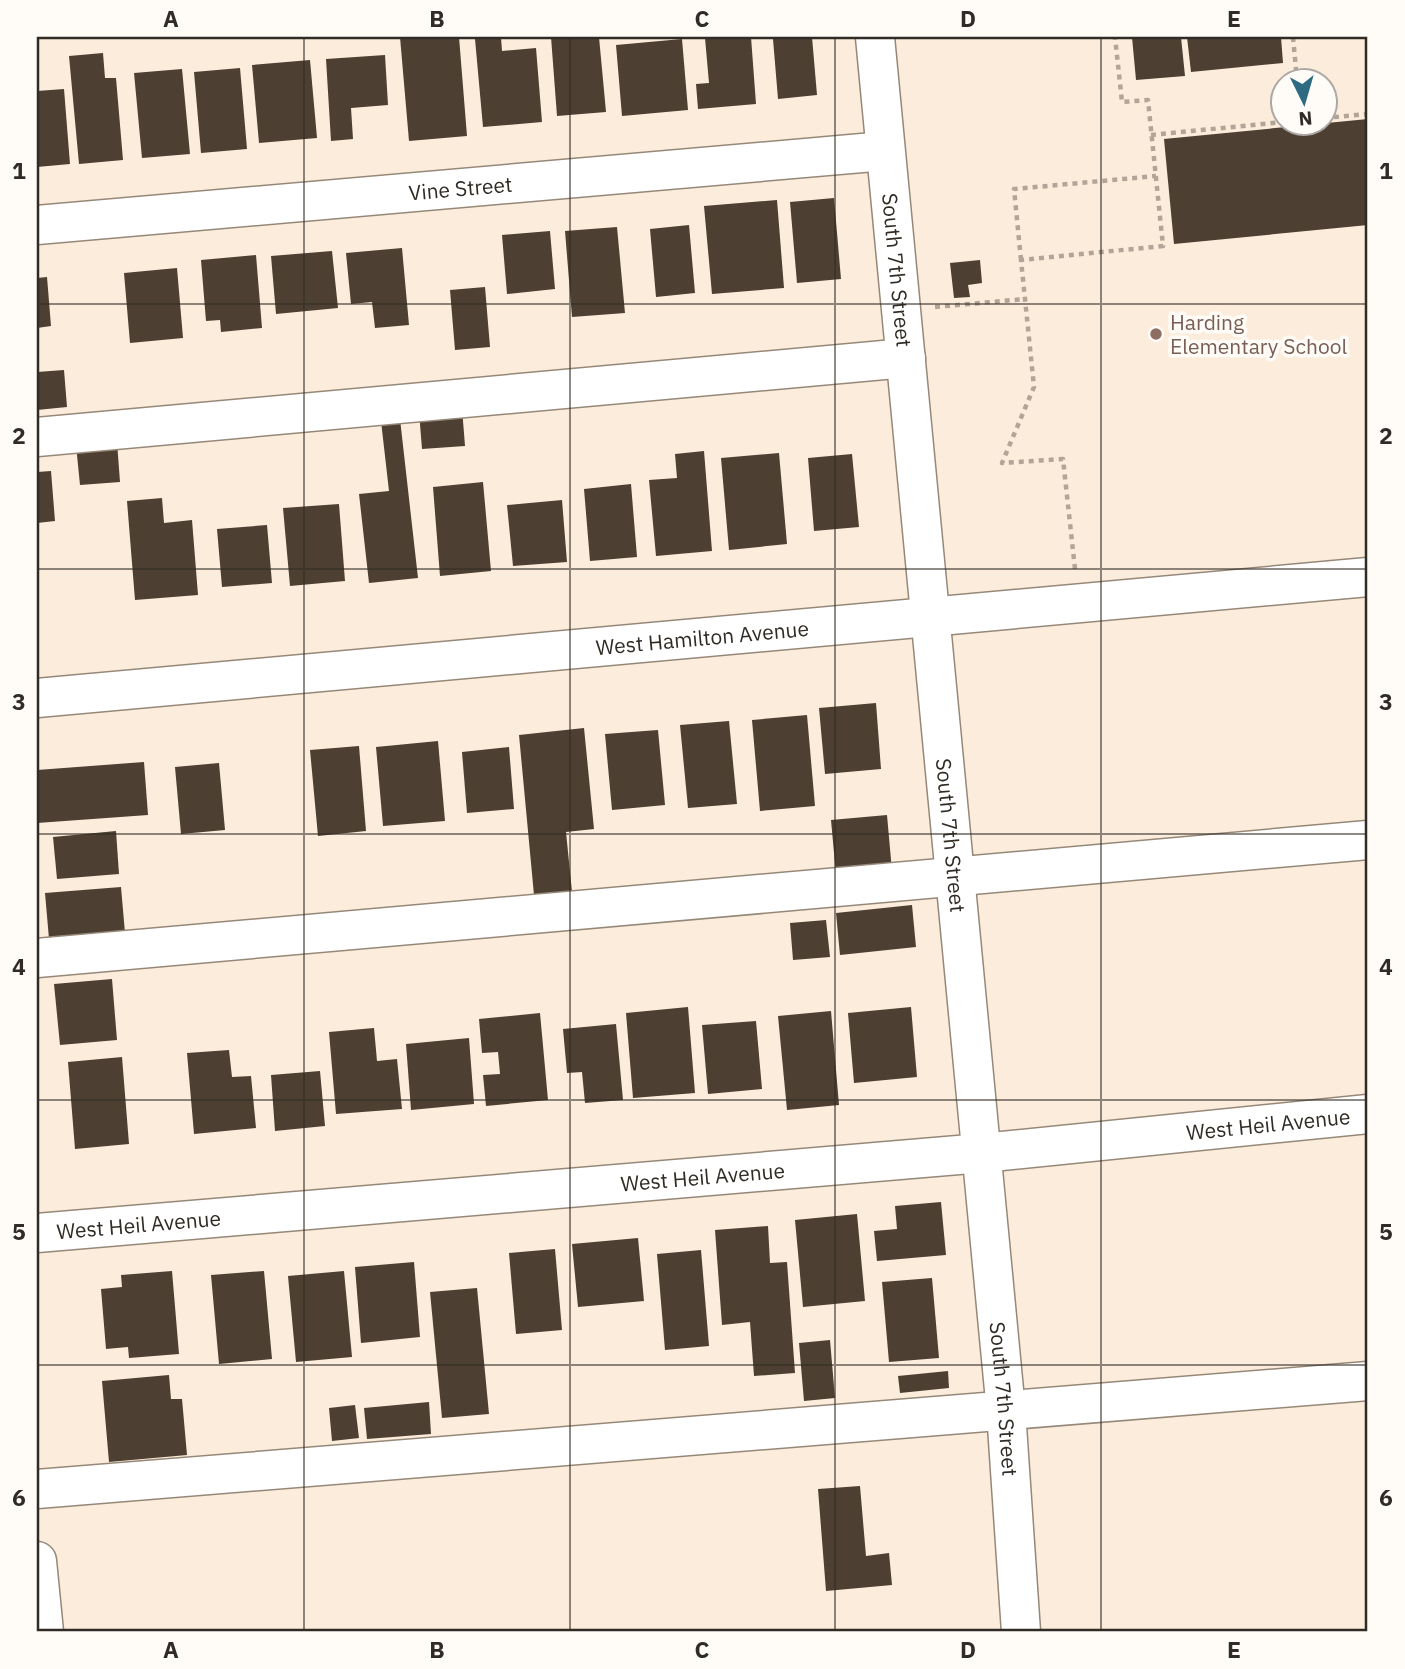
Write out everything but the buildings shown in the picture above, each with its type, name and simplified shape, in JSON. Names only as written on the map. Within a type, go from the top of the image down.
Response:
[{"type":"street","name":"South 7th Street","points":[[875,37],[1006,1411],[1021,1632]]},
{"type":"street","name":"Vine Street","points":[[37,225],[886,151]]},
{"type":"street","points":[[37,436],[906,358]]},
{"type":"street","name":"West Hamilton Avenue","points":[[37,698],[1368,577]]},
{"type":"street","points":[[37,958],[1368,840]]},
{"type":"street","name":"West Heil Avenue","points":[[37,1233],[982,1153],[1368,1114]]},
{"type":"street","points":[[37,1489],[1368,1381]]},
{"type":"street","points":[[37,1560],[44,1632]]},
{"type":"path","points":[[1021,260],[1163,246],[1148,100],[1122,102],[1115,37]]},
{"type":"path","points":[[1293,37],[1296,66]]},
{"type":"path","points":[[1338,117],[1368,114]]},
{"type":"path","points":[[1151,135],[1268,123]]},
{"type":"path","points":[[1078,603],[1063,459],[1002,463],[1034,387],[1014,189],[1156,177]]},
{"type":"path","points":[[902,310],[1025,299]]},
{"type":"place","name":"Harding Elementary School","points":[[1156,334]]}]
